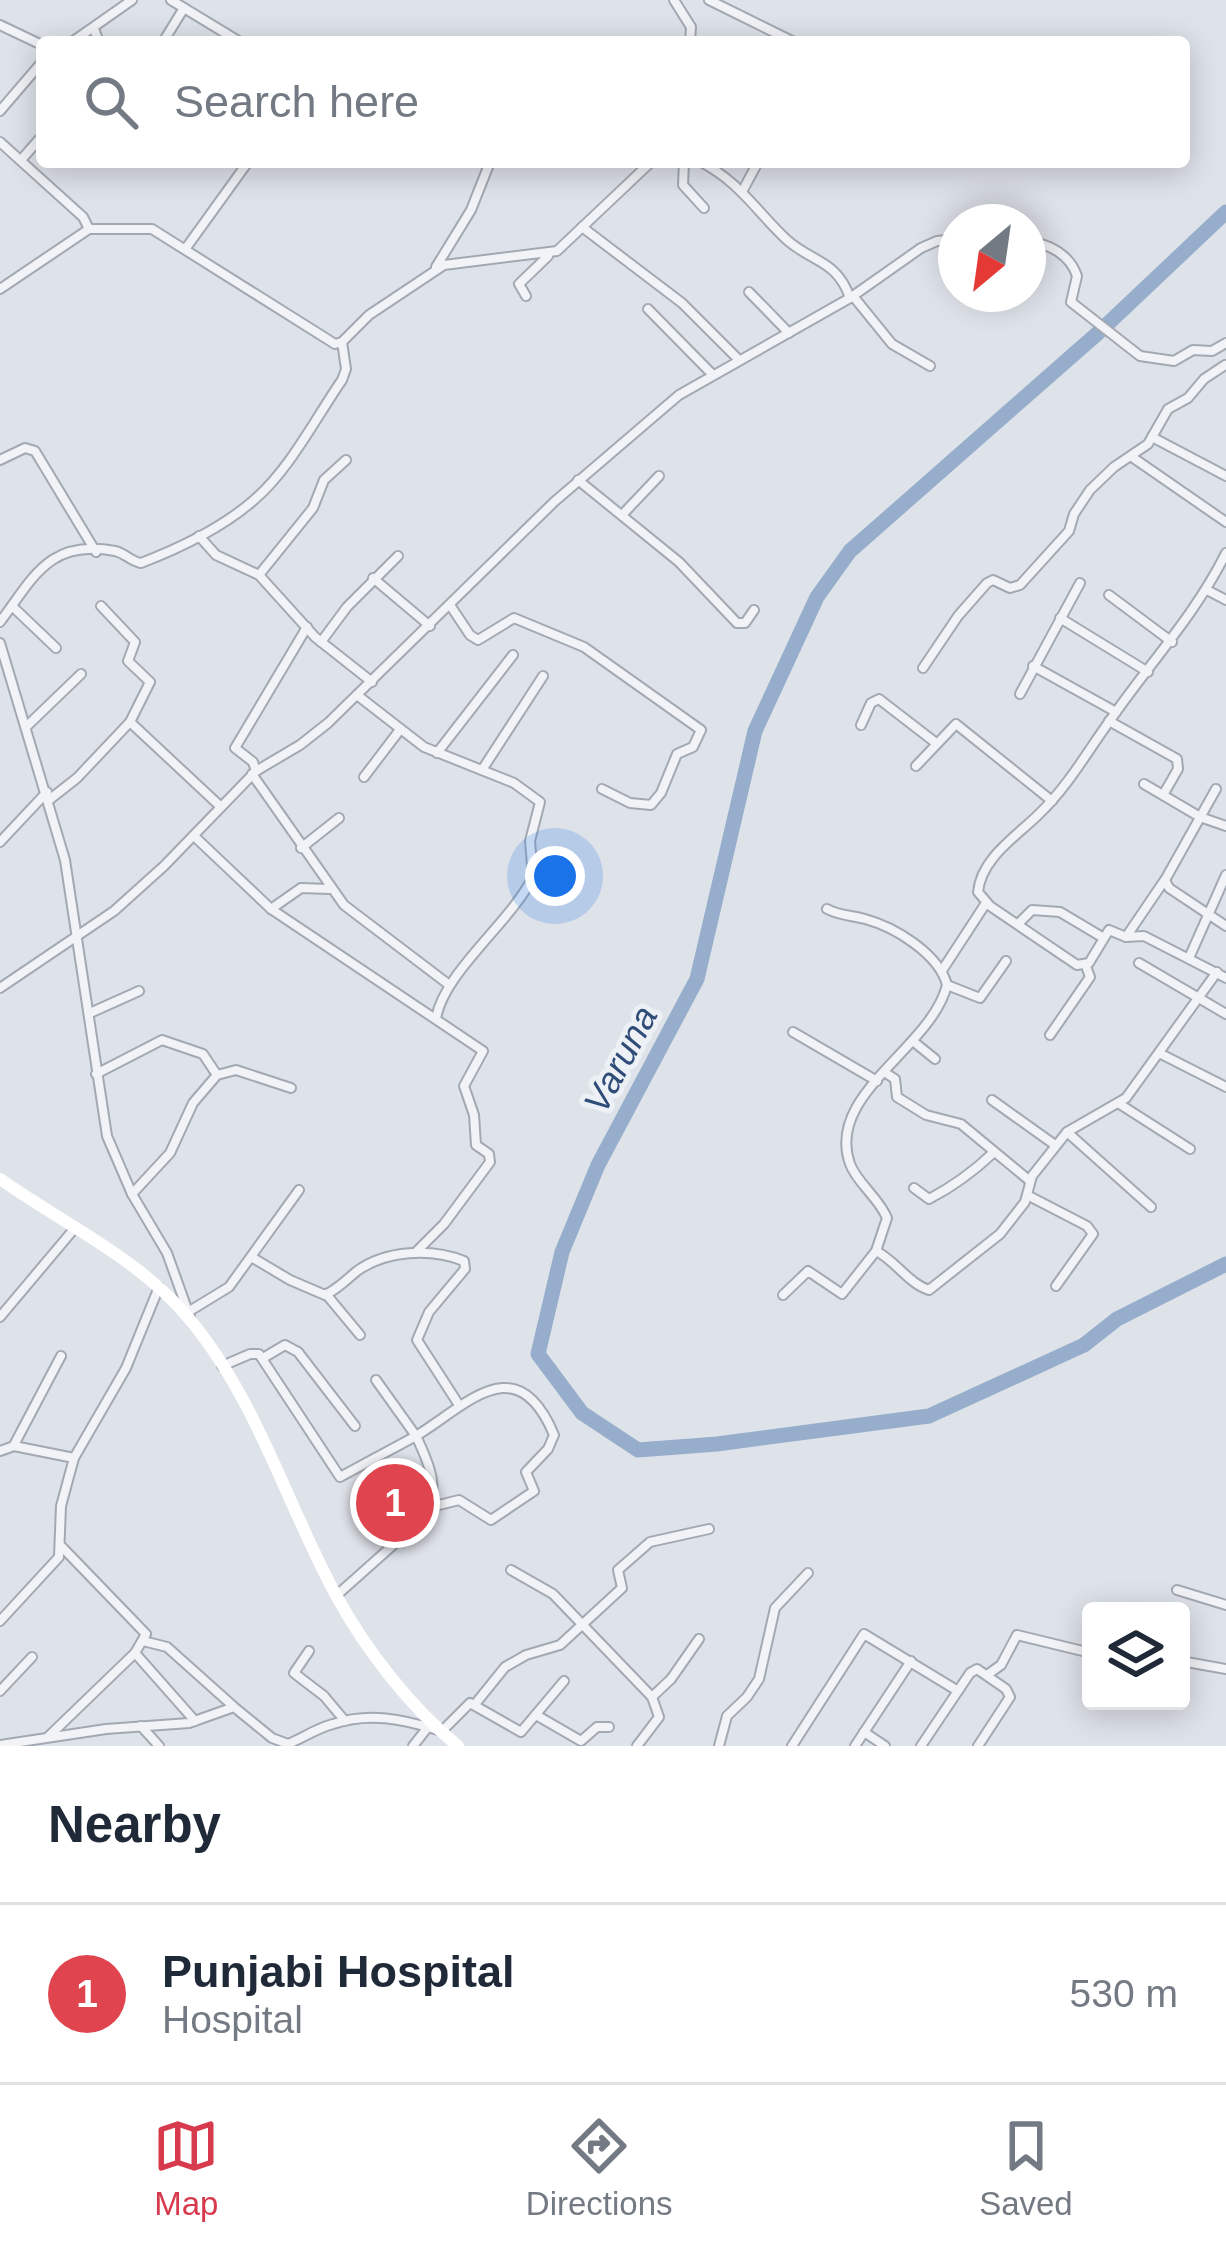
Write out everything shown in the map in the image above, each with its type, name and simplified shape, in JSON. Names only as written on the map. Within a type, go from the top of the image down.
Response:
[{"type":"street","points":[[82,36],[132,0]]},
{"type":"street","points":[[172,0],[230,36]]},
{"type":"street","points":[[674,0],[691,27],[690,36]]},
{"type":"street","points":[[709,0],[782,36]]},
{"type":"street","points":[[168,36],[184,8]]},
{"type":"street","points":[[0,26],[36,42]]},
{"type":"street","points":[[94,29],[97,36]]},
{"type":"street","points":[[0,111],[36,69]]},
{"type":"street","points":[[0,142],[83,217],[89,229]]},
{"type":"street","points":[[21,160],[36,143]]},
{"type":"street","points":[[186,248],[244,168]]},
{"type":"street","points":[[433,271],[471,210],[488,168]]},
{"type":"street","points":[[526,296],[519,284],[645,168]]},
{"type":"street","points":[[684,168],[683,185],[704,208]]},
{"type":"street","points":[[709,168],[743,190],[788,240],[837,272],[851,297],[892,344],[930,366]]},
{"type":"street","points":[[743,190],[755,168]]},
{"type":"street","points":[[582,227],[682,303],[739,360]]},
{"type":"street","points":[[0,289],[89,229],[152,230],[335,344],[433,271],[470,259],[549,255]]},
{"type":"street","points":[[0,988],[137,892],[254,772],[314,735],[578,480],[679,395],[851,297],[938,241]]},
{"type":"street","points":[[922,668],[987,583],[1020,585],[1069,531],[1090,490],[1132,457],[1168,409],[1226,366],[1222,346],[1198,348],[1174,361],[1127,348],[1071,302],[1076,268],[1046,245]]},
{"type":"street","points":[[749,292],[789,333]]},
{"type":"street","points":[[648,309],[713,375]]},
{"type":"street","points":[[0,622],[49,559],[70,551],[118,551],[140,563],[199,536],[253,501],[345,374],[342,342]]},
{"type":"street","points":[[1152,436],[1226,476]]},
{"type":"street","points":[[0,460],[25,448],[35,451],[96,551]]},
{"type":"street","points":[[1132,457],[1226,522]]},
{"type":"street","points":[[259,575],[313,508],[324,480],[346,460]]},
{"type":"street","points":[[623,514],[659,476]]},
{"type":"street","points":[[578,480],[679,562],[737,623],[745,623],[754,610]]},
{"type":"street","points":[[199,536],[216,555],[259,575],[321,641],[372,682]]},
{"type":"street","points":[[1086,965],[1052,951],[986,903],[978,892],[986,869],[1086,760],[1109,721],[1172,642],[1226,553]]},
{"type":"street","points":[[321,641],[398,556]]},
{"type":"street","points":[[374,578],[430,626]]},
{"type":"street","points":[[1020,694],[1080,583]]},
{"type":"street","points":[[1207,590],[1226,600]]},
{"type":"street","points":[[1109,595],[1172,642]]},
{"type":"street","points":[[451,605],[478,640],[514,618],[584,647],[701,730],[693,747],[677,754],[662,793],[651,805],[630,803],[602,789]]},
{"type":"street","points":[[12,606],[56,648]]},
{"type":"street","points":[[0,842],[48,796],[77,778],[130,722],[150,682],[128,661],[135,642],[101,606]]},
{"type":"street","points":[[1060,618],[1148,672]]},
{"type":"street","points":[[307,627],[237,751],[253,762],[254,772],[302,848],[350,911],[448,984]]},
{"type":"street","points":[[0,643],[48,796],[78,934],[107,1136],[131,1194],[167,1252],[190,1316]]},
{"type":"street","points":[[437,753],[513,655]]},
{"type":"street","points":[[1033,666],[1116,712]]},
{"type":"street","points":[[26,727],[81,674]]},
{"type":"street","points":[[482,770],[543,676]]},
{"type":"street","points":[[357,695],[399,730],[437,753],[526,789],[540,802],[530,841],[532,878],[485,945],[448,984],[436,1018]]},
{"type":"street","points":[[861,724],[879,699],[936,742]]},
{"type":"street","points":[[1109,721],[1177,758],[1178,769],[1163,795]]},
{"type":"street","points":[[130,722],[221,807]]},
{"type":"street","points":[[916,766],[950,726],[959,725],[1052,801]]},
{"type":"street","points":[[364,777],[399,730]]},
{"type":"street","points":[[1144,784],[1200,818],[1226,826]]},
{"type":"street","points":[[1126,937],[1165,880],[1216,789]]},
{"type":"street","points":[[302,848],[339,818]]},
{"type":"street","points":[[194,836],[271,909],[483,1051],[464,1086],[476,1125],[476,1145],[490,1159],[444,1224],[415,1253]]},
{"type":"street","points":[[1189,958],[1226,875]]},
{"type":"street","points":[[1165,880],[1169,888],[1226,926]]},
{"type":"street","points":[[271,909],[301,888],[331,889]]},
{"type":"street","points":[[943,969],[986,903]]},
{"type":"street","points":[[784,1294],[808,1270],[842,1294],[876,1251],[887,1217],[851,1167],[845,1131],[856,1108],[914,1042],[947,985],[943,969],[901,936],[868,920],[827,909]]},
{"type":"street","points":[[1019,923],[1032,910],[1053,909],[1102,937]]},
{"type":"street","points":[[876,1251],[929,1290],[1000,1234],[1029,1196],[1030,1181],[1055,1145],[1067,1132],[1118,1103],[1197,997],[1221,975],[1144,936],[1126,937],[1109,930],[1086,965],[1090,977],[1050,1035]]},
{"type":"street","points":[[947,985],[980,998],[1006,961]]},
{"type":"street","points":[[1139,963],[1226,1014]]},
{"type":"street","points":[[89,1013],[139,991]]},
{"type":"street","points":[[793,1032],[896,1079],[897,1097],[926,1115],[961,1124],[1030,1181]]},
{"type":"street","points":[[96,1074],[162,1040],[203,1054],[217,1076]]},
{"type":"street","points":[[914,1042],[934,1059]]},
{"type":"street","points":[[1159,1052],[1226,1087]]},
{"type":"street","points":[[131,1194],[170,1154],[193,1103],[217,1076],[236,1070],[291,1088]]},
{"type":"street","points":[[992,1100],[1055,1145]]},
{"type":"street","points":[[1118,1103],[1190,1149]]},
{"type":"street","points":[[1067,1132],[1150,1207]]},
{"type":"street","points":[[914,1188],[934,1198],[993,1154]]},
{"type":"street","points":[[0,1180],[160,1286],[190,1316],[291,1496],[336,1596],[436,1730],[458,1746]]},
{"type":"street","points":[[190,1316],[216,1298],[253,1258],[298,1190]]},
{"type":"street","points":[[1029,1196],[1088,1226],[1093,1234],[1056,1286]]},
{"type":"street","points":[[0,1317],[74,1228]]},
{"type":"street","points":[[326,1294],[372,1263],[415,1253],[459,1258],[466,1264],[429,1312],[417,1340],[459,1406]]},
{"type":"street","points":[[253,1258],[326,1294],[360,1335]]},
{"type":"street","points":[[0,1621],[54,1566],[62,1547],[61,1506],[74,1459],[126,1368],[160,1286]]},
{"type":"street","points":[[263,1358],[285,1345],[298,1352],[356,1426]]},
{"type":"street","points":[[222,1366],[255,1353],[263,1358],[338,1476],[416,1436],[489,1388],[518,1389],[554,1435],[526,1472],[535,1491],[491,1520],[459,1500],[431,1507],[336,1596]]},
{"type":"street","points":[[14,1446],[61,1356]]},
{"type":"street","points":[[376,1380],[416,1436],[431,1472],[431,1507]]},
{"type":"street","points":[[0,1451],[14,1446],[74,1459]]},
{"type":"street","points":[[413,1746],[466,1705],[476,1703],[505,1667],[560,1645],[585,1625],[622,1588],[617,1570],[640,1548],[710,1529]]},
{"type":"street","points":[[47,1738],[143,1641],[143,1628],[62,1547]]},
{"type":"street","points":[[511,1570],[545,1587],[652,1697],[659,1717],[638,1746]]},
{"type":"street","points":[[719,1746],[727,1716],[759,1679],[775,1608],[808,1573]]},
{"type":"street","points":[[1177,1590],[1226,1605]]},
{"type":"street","points":[[792,1746],[860,1637],[869,1635],[958,1691]]},
{"type":"street","points":[[987,1676],[1001,1665],[1017,1635],[1082,1651]]},
{"type":"street","points":[[652,1697],[699,1639]]},
{"type":"street","points":[[143,1641],[167,1647],[272,1738],[288,1744],[345,1721],[377,1717],[436,1730]]},
{"type":"street","points":[[309,1652],[294,1673],[324,1696],[345,1721]]},
{"type":"street","points":[[135,1653],[196,1722]]},
{"type":"street","points":[[0,1691],[32,1657]]},
{"type":"street","points":[[855,1746],[911,1661]]},
{"type":"street","points":[[1190,1663],[1226,1669]]},
{"type":"street","points":[[921,1746],[974,1669],[1010,1697],[978,1746]]},
{"type":"street","points":[[476,1703],[518,1731],[524,1730],[564,1681]]},
{"type":"street","points":[[0,1745],[196,1722],[234,1707]]},
{"type":"street","points":[[536,1715],[581,1741],[597,1727],[609,1727]]},
{"type":"street","points":[[141,1726],[159,1746]]},
{"type":"street","points":[[865,1732],[885,1746]]},
{"type":"waterway","name":"Varuna","points":[[1226,212],[1098,333],[850,551],[817,597],[755,731],[697,979],[598,1165],[562,1252],[538,1354],[582,1413],[638,1450],[717,1444],[929,1416],[1084,1345],[1117,1319],[1226,1264]]},
{"type":"place","name":"Punjabi Hospital","points":[[395,1503]]}]
